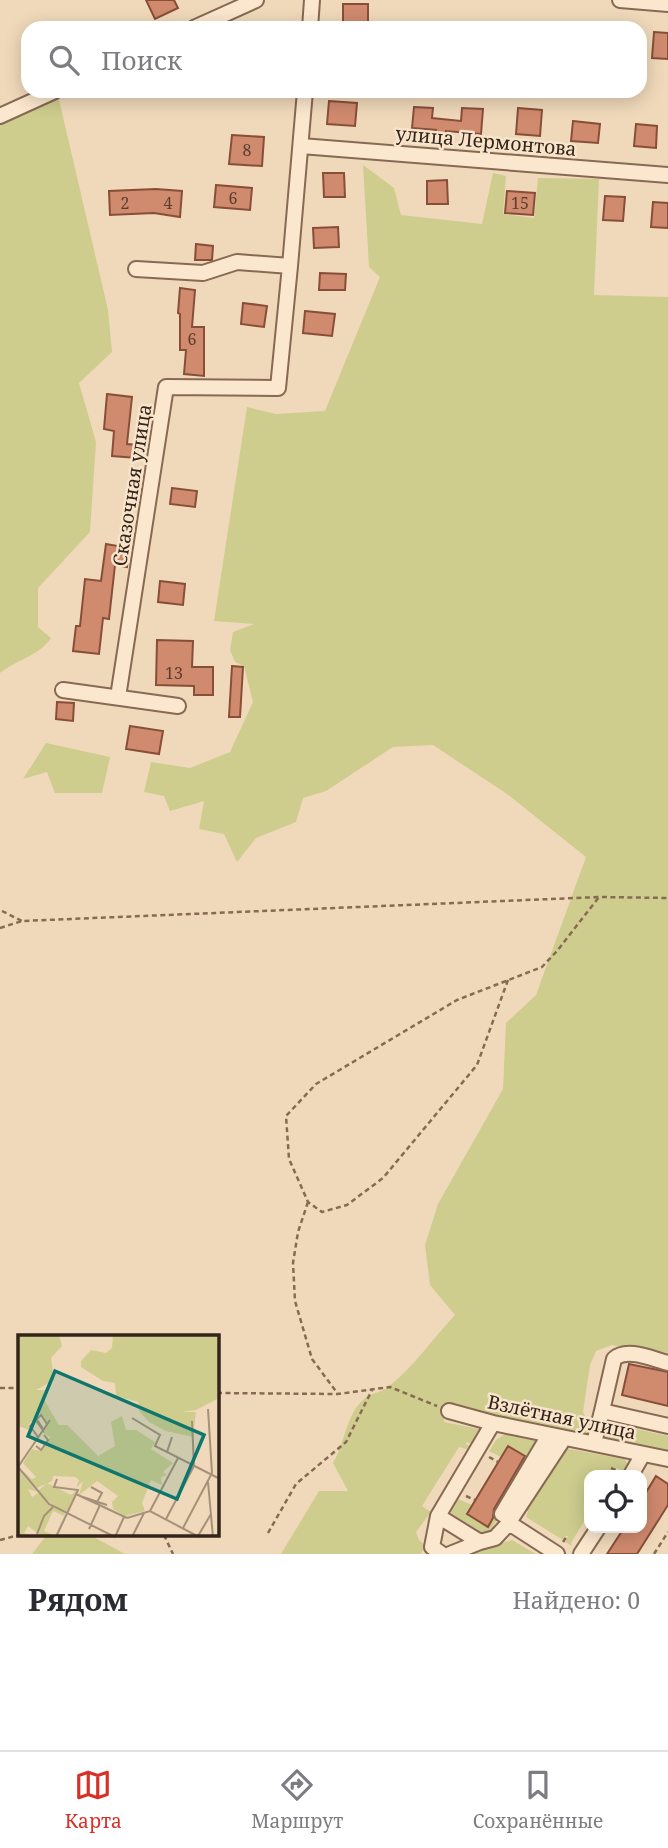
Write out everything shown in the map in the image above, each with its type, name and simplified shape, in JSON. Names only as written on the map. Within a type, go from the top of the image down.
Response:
[{"type":"street","points":[[210,21],[256,0]]},
{"type":"street","points":[[310,21],[312,0]]},
{"type":"street","points":[[620,0],[668,4]]},
{"type":"street","points":[[0,116],[40,98]]},
{"type":"street","name":"Сказочная улица","points":[[118,697],[166,387],[278,388],[305,98]]},
{"type":"street","name":"улица Лермонтова","points":[[302,146],[668,175]]},
{"type":"street","points":[[136,270],[203,273],[237,262],[289,266]]},
{"type":"street","points":[[63,690],[178,706]]},
{"type":"street","points":[[594,1443],[614,1359],[627,1353],[668,1363]]},
{"type":"street","name":"Взлётная улица","points":[[449,1411],[493,1423],[668,1459]]},
{"type":"street","points":[[603,1411],[668,1426]]},
{"type":"street","points":[[493,1423],[438,1516],[432,1547],[442,1553],[495,1538],[509,1523],[560,1548]]},
{"type":"street","points":[[546,1440],[561,1443],[517,1513],[511,1519],[502,1514],[546,1440]]},
{"type":"street","points":[[634,1470],[643,1454]]},
{"type":"street","points":[[438,1516],[480,1542]]},
{"type":"street","points":[[581,1554],[595,1533]]},
{"type":"path","points":[[0,928],[22,921],[599,897],[668,898]]},
{"type":"path","points":[[508,980],[477,1065],[383,1178],[348,1205],[322,1212],[308,1202],[289,1158],[286,1116],[316,1084],[457,1000],[508,980],[542,967],[599,897]]},
{"type":"path","points":[[2,911],[22,921]]},
{"type":"path","points":[[308,1202],[298,1232],[293,1263],[295,1301],[312,1359],[338,1394]]},
{"type":"path","points":[[219,1393],[338,1394],[390,1387],[449,1411]]},
{"type":"path","points":[[0,1388],[18,1388]]},
{"type":"path","points":[[268,1533],[296,1484],[346,1441],[372,1390]]},
{"type":"path","points":[[486,1455],[498,1462]]},
{"type":"path","points":[[461,1494],[475,1500]]},
{"type":"path","points":[[656,1553],[668,1532]]},
{"type":"path","points":[[0,1540],[18,1535]]},
{"type":"path","points":[[164,1536],[173,1554]]},
{"type":"path","points":[[560,1548],[567,1536]]},
{"type":"shaded area","points":[[40,98],[59,98],[108,310],[112,352],[79,383],[96,442],[90,532],[38,588],[38,627],[51,638],[40,649],[0,673],[0,115]]},
{"type":"shaded area","points":[[363,165],[394,188],[401,215],[482,224],[493,173],[506,176],[503,214],[534,218],[538,178],[599,179],[594,295],[668,297],[668,1357],[612,1345],[596,1351],[590,1365],[583,1412],[590,1425],[590,1432],[583,1436],[446,1406],[444,1422],[479,1429],[480,1433],[472,1445],[467,1442],[472,1448],[459,1447],[422,1506],[431,1512],[416,1532],[425,1545],[421,1554],[281,1554],[319,1491],[348,1491],[333,1463],[358,1405],[366,1397],[385,1389],[397,1379],[455,1315],[430,1285],[425,1245],[438,1204],[503,1089],[506,1023],[536,995],[586,857],[507,794],[433,745],[393,747],[326,791],[303,798],[296,822],[256,838],[237,862],[224,834],[199,829],[204,801],[170,811],[164,796],[144,792],[151,762],[190,768],[230,752],[253,702],[244,666],[235,662],[230,650],[233,632],[254,624],[214,621],[247,407],[276,414],[325,411],[380,277],[369,267]]},
{"type":"shaded area","points":[[46,743],[110,757],[102,793],[55,793],[47,772],[23,779]]},
{"type":"shaded area","points":[[605,1424],[668,1436],[668,1452],[603,1438],[601,1435]]},
{"type":"shaded area","points":[[505,1434],[545,1443],[490,1531],[480,1534],[450,1512],[458,1499],[472,1505],[488,1526],[529,1459],[508,1446],[501,1457],[489,1451],[496,1440]]},
{"type":"shaded area","points":[[558,1447],[624,1459],[629,1465],[627,1470],[613,1467],[610,1470],[584,1470],[584,1522],[571,1543],[572,1546],[565,1542],[568,1536],[563,1540],[526,1517],[528,1511],[523,1515],[518,1511]]},
{"type":"shaded area","points":[[92,1536],[125,1554],[32,1554],[45,1537]]},
{"type":"shaded area","points":[[512,1540],[536,1554],[462,1554],[474,1550]]},
{"type":"building","points":[[146,0],[174,0],[178,8],[155,19]]},
{"type":"building","points":[[343,4],[368,4],[368,21],[343,21]]},
{"type":"building","points":[[654,32],[668,33],[668,59],[652,58]]},
{"type":"building","points":[[329,101],[357,103],[355,126],[327,124]]},
{"type":"building","points":[[414,107],[433,108],[432,118],[461,121],[462,108],[483,109],[481,134],[446,131],[446,134],[436,133],[436,130],[412,128]]},
{"type":"building","points":[[518,108],[542,110],[540,136],[516,134]]},
{"type":"building","points":[[573,121],[600,124],[598,143],[571,141]]},
{"type":"building","points":[[636,124],[657,126],[656,148],[634,146]]},
{"type":"building","points":[[232,135],[264,137],[262,166],[229,164]]},
{"type":"building","points":[[323,173],[344,173],[345,197],[324,197]]},
{"type":"building","points":[[447,180],[448,204],[427,204],[427,181]]},
{"type":"building","points":[[216,185],[252,188],[250,210],[214,207]]},
{"type":"building","points":[[109,191],[182,191],[180,217],[154,213],[110,215]]},
{"type":"building","points":[[507,191],[535,193],[533,215],[505,213]]},
{"type":"building","points":[[605,196],[625,197],[623,221],[603,220]]},
{"type":"building","points":[[653,202],[668,203],[668,228],[651,227]]},
{"type":"building","points":[[338,227],[339,247],[314,248],[313,228]]},
{"type":"building","points":[[196,244],[213,246],[212,260],[195,260]]},
{"type":"building","points":[[320,273],[346,274],[345,290],[319,290]]},
{"type":"building","points":[[180,288],[195,290],[192,327],[204,327],[204,376],[184,374],[186,350],[180,350],[178,313]]},
{"type":"building","points":[[243,303],[267,306],[264,327],[241,324]]},
{"type":"building","points":[[305,311],[335,314],[332,336],[303,333]]},
{"type":"building","points":[[107,394],[132,397],[127,444],[139,445],[137,458],[112,456],[114,431],[104,429]]},
{"type":"building","points":[[172,488],[197,491],[195,507],[170,504]]},
{"type":"building","points":[[106,544],[129,548],[127,567],[115,565],[109,619],[103,618],[99,654],[73,651],[76,626],[80,626],[85,579],[101,581]]},
{"type":"building","points":[[160,581],[185,584],[183,605],[158,602]]},
{"type":"building","points":[[157,640],[193,641],[192,667],[213,667],[213,695],[194,695],[194,686],[156,685]]},
{"type":"building","points":[[232,666],[243,667],[240,717],[229,717]]},
{"type":"building","points":[[57,702],[74,703],[73,721],[56,719]]},
{"type":"building","points":[[130,726],[163,731],[159,754],[126,749]]},
{"type":"building","points":[[629,1364],[668,1372],[668,1406],[622,1395]]},
{"type":"building","points":[[508,1446],[525,1456],[494,1509],[488,1527],[467,1514]]},
{"type":"building","points":[[656,1476],[668,1484],[668,1505],[637,1554],[607,1554],[621,1533],[647,1533],[647,1491]]}]
